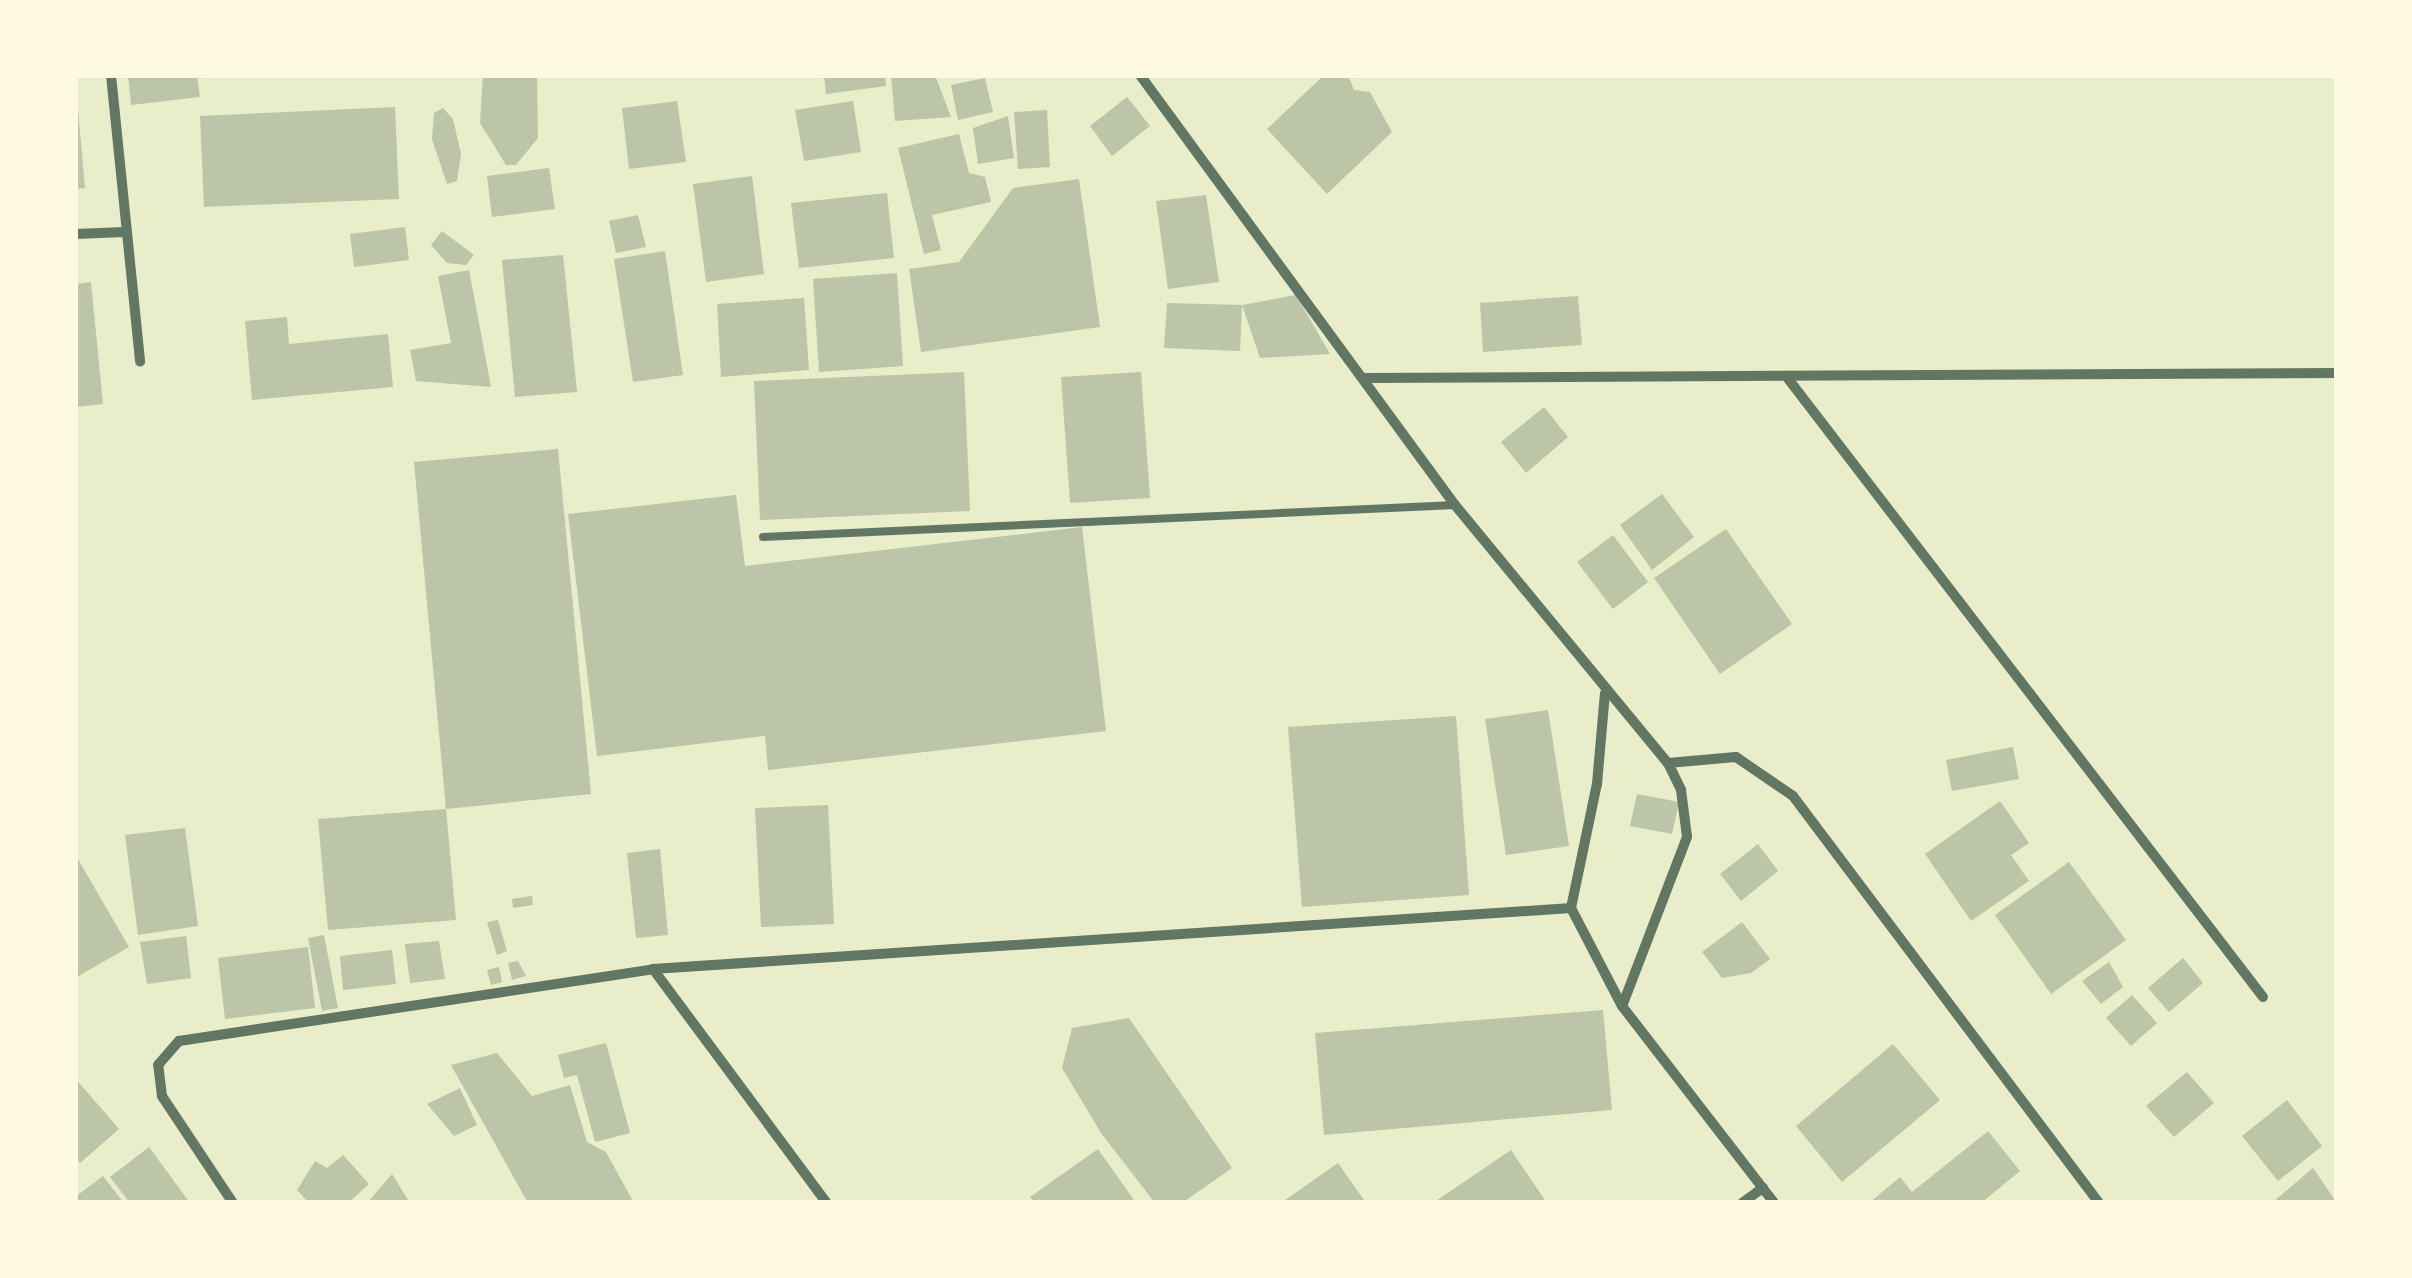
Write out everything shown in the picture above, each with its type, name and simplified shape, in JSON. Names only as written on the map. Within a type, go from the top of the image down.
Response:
[{"type":"street","points":[[110,75],[140,362]]},
{"type":"street","points":[[1140,75],[1455,504],[1604,693],[1668,762],[1682,790],[1687,837],[1622,1006]]},
{"type":"street","points":[[75,234],[124,232]]},
{"type":"street","points":[[1366,378],[2337,374]]},
{"type":"street","points":[[1786,376],[2263,997]]},
{"type":"street","points":[[1604,693],[1596,784],[1571,908],[1622,1006],[1774,1203]]},
{"type":"street","points":[[1668,762],[1736,757],[1792,796],[2099,1203]]},
{"type":"street","points":[[233,1203],[162,1096],[158,1065],[178,1040],[653,970],[1571,908]]},
{"type":"street","points":[[653,970],[827,1203]]},
{"type":"street","points":[[1742,1203],[1763,1188]]},
{"type":"lane","points":[[763,536],[1455,504]]},
{"type":"building","points":[[128,75],[197,75],[200,97],[131,105]]},
{"type":"building","points":[[483,75],[537,75],[538,138],[516,165],[506,165],[480,123]]},
{"type":"building","points":[[824,75],[885,75],[886,86],[826,94]]},
{"type":"building","points":[[891,75],[935,75],[951,117],[895,121]]},
{"type":"building","points":[[1324,75],[1348,75],[1354,90],[1370,92],[1392,132],[1327,194],[1267,129]]},
{"type":"building","points":[[75,76],[85,188],[75,189]]},
{"type":"building","points":[[985,78],[993,112],[958,120],[951,85]]},
{"type":"building","points":[[1127,97],[1150,126],[1112,156],[1090,126]]},
{"type":"building","points":[[677,101],[686,162],[629,169],[622,108]]},
{"type":"building","points":[[853,101],[861,152],[804,161],[795,110]]},
{"type":"building","points":[[395,107],[399,199],[204,207],[200,116]]},
{"type":"building","points":[[443,108],[453,119],[461,154],[457,181],[447,184],[432,139],[434,113]]},
{"type":"building","points":[[1047,110],[1050,167],[1018,169],[1014,112]]},
{"type":"building","points":[[1008,116],[1014,158],[978,164],[973,128]]},
{"type":"building","points":[[959,134],[969,173],[985,177],[991,202],[932,215],[941,250],[924,254],[898,148]]},
{"type":"building","points":[[549,168],[555,209],[492,217],[487,176]]},
{"type":"building","points":[[752,176],[764,274],[706,282],[693,184]]},
{"type":"building","points":[[1079,179],[1100,327],[921,352],[909,269],[959,262],[1013,188]]},
{"type":"building","points":[[887,193],[894,258],[799,268],[791,203]]},
{"type":"building","points":[[1206,195],[1219,282],[1168,289],[1156,201]]},
{"type":"building","points":[[638,215],[646,247],[616,253],[609,221]]},
{"type":"building","points":[[405,227],[409,260],[354,267],[350,234]]},
{"type":"building","points":[[442,231],[474,255],[466,265],[447,263],[431,245]]},
{"type":"building","points":[[665,251],[683,375],[633,382],[614,259]]},
{"type":"building","points":[[563,255],[577,392],[515,397],[502,260]]},
{"type":"building","points":[[469,270],[491,387],[416,381],[410,350],[451,343],[438,276]]},
{"type":"building","points":[[897,273],[903,366],[819,372],[813,279]]},
{"type":"building","points":[[91,282],[103,404],[75,407],[75,284]]},
{"type":"building","points":[[1296,295],[1330,354],[1260,358],[1242,305]]},
{"type":"building","points":[[1578,296],[1582,345],[1483,352],[1480,303]]},
{"type":"building","points":[[804,298],[809,370],[721,377],[717,304]]},
{"type":"building","points":[[1167,303],[1242,305],[1240,351],[1164,348]]},
{"type":"building","points":[[287,317],[289,344],[388,334],[393,387],[252,400],[245,321]]},
{"type":"building","points":[[964,372],[970,511],[760,520],[754,381]]},
{"type":"building","points":[[1141,372],[1150,498],[1070,503],[1061,377]]},
{"type":"building","points":[[1544,407],[1568,437],[1526,473],[1501,442]]},
{"type":"building","points":[[558,449],[591,794],[446,809],[414,462]]},
{"type":"building","points":[[1662,494],[1694,537],[1652,570],[1620,525]]},
{"type":"building","points":[[736,495],[745,566],[1082,527],[1106,731],[768,770],[765,736],[597,756],[568,514]]},
{"type":"building","points":[[1726,529],[1792,624],[1720,674],[1654,578]]},
{"type":"building","points":[[1613,535],[1648,582],[1613,609],[1577,562]]},
{"type":"building","points":[[1548,710],[1569,846],[1506,855],[1485,719]]},
{"type":"building","points":[[1456,716],[1469,895],[1302,907],[1288,727]]},
{"type":"building","points":[[2013,747],[2019,779],[1952,791],[1946,760]]},
{"type":"building","points":[[1637,794],[1679,802],[1672,834],[1630,826]]},
{"type":"building","points":[[2000,801],[2029,843],[2011,855],[2029,881],[1971,921],[1925,854]]},
{"type":"building","points":[[828,805],[834,924],[761,927],[755,808]]},
{"type":"building","points":[[446,809],[456,920],[328,930],[318,819]]},
{"type":"building","points":[[185,828],[198,926],[138,935],[125,835]]},
{"type":"building","points":[[1758,844],[1778,871],[1741,901],[1720,874]]},
{"type":"building","points":[[660,849],[668,935],[636,938],[627,853]]},
{"type":"building","points":[[75,854],[129,947],[75,978]]},
{"type":"building","points":[[2069,862],[2126,940],[2051,994],[1995,915]]},
{"type":"building","points":[[532,896],[533,905],[513,908],[512,899]]},
{"type":"building","points":[[498,920],[507,951],[497,955],[487,922]]},
{"type":"building","points":[[1742,922],[1770,959],[1751,973],[1722,978],[1702,952]]},
{"type":"building","points":[[324,935],[338,1008],[322,1011],[308,938]]},
{"type":"building","points":[[186,936],[191,978],[147,984],[140,942]]},
{"type":"building","points":[[439,941],[445,979],[410,983],[405,944]]},
{"type":"building","points":[[308,947],[315,1008],[225,1019],[218,958]]},
{"type":"building","points":[[392,950],[396,984],[343,990],[340,956]]},
{"type":"building","points":[[2183,958],[2203,983],[2169,1012],[2148,988]]},
{"type":"building","points":[[518,961],[526,976],[512,980],[508,963]]},
{"type":"building","points":[[2109,962],[2123,987],[2101,1004],[2082,981]]},
{"type":"building","points":[[499,967],[502,982],[491,985],[487,970]]},
{"type":"building","points":[[2132,995],[2157,1023],[2131,1046],[2106,1018]]},
{"type":"building","points":[[1603,1010],[1612,1110],[1324,1135],[1315,1033]]},
{"type":"building","points":[[1129,1018],[1232,1168],[1182,1203],[1155,1203],[1101,1133],[1062,1068],[1072,1028]]},
{"type":"building","points":[[606,1043],[630,1133],[595,1142],[577,1075],[564,1078],[558,1055]]},
{"type":"building","points":[[1893,1044],[1940,1100],[1842,1182],[1796,1126]]},
{"type":"building","points":[[497,1053],[532,1096],[570,1085],[587,1142],[606,1152],[634,1203],[528,1203],[451,1065]]},
{"type":"building","points":[[2187,1072],[2214,1103],[2174,1137],[2146,1106]]},
{"type":"building","points":[[75,1078],[119,1129],[80,1163],[75,1156]]},
{"type":"building","points":[[460,1088],[477,1125],[454,1136],[427,1104]]},
{"type":"building","points":[[2287,1100],[2322,1146],[2278,1181],[2242,1136]]},
{"type":"building","points":[[1988,1131],[2020,1171],[1981,1203],[1869,1203],[1900,1177],[1912,1192]]},
{"type":"building","points":[[149,1147],[190,1203],[130,1203],[110,1177]]},
{"type":"building","points":[[1098,1149],[1136,1203],[1035,1203],[1030,1197]]},
{"type":"building","points":[[1511,1150],[1547,1203],[1433,1203]]},
{"type":"building","points":[[343,1155],[369,1184],[348,1203],[309,1203],[297,1190],[315,1161],[327,1168]]},
{"type":"building","points":[[1338,1163],[1366,1203],[1281,1203]]},
{"type":"building","points":[[2313,1168],[2337,1203],[2272,1203]]},
{"type":"building","points":[[392,1174],[410,1203],[367,1203]]},
{"type":"building","points":[[103,1176],[124,1203],[75,1203],[75,1197]]}]
